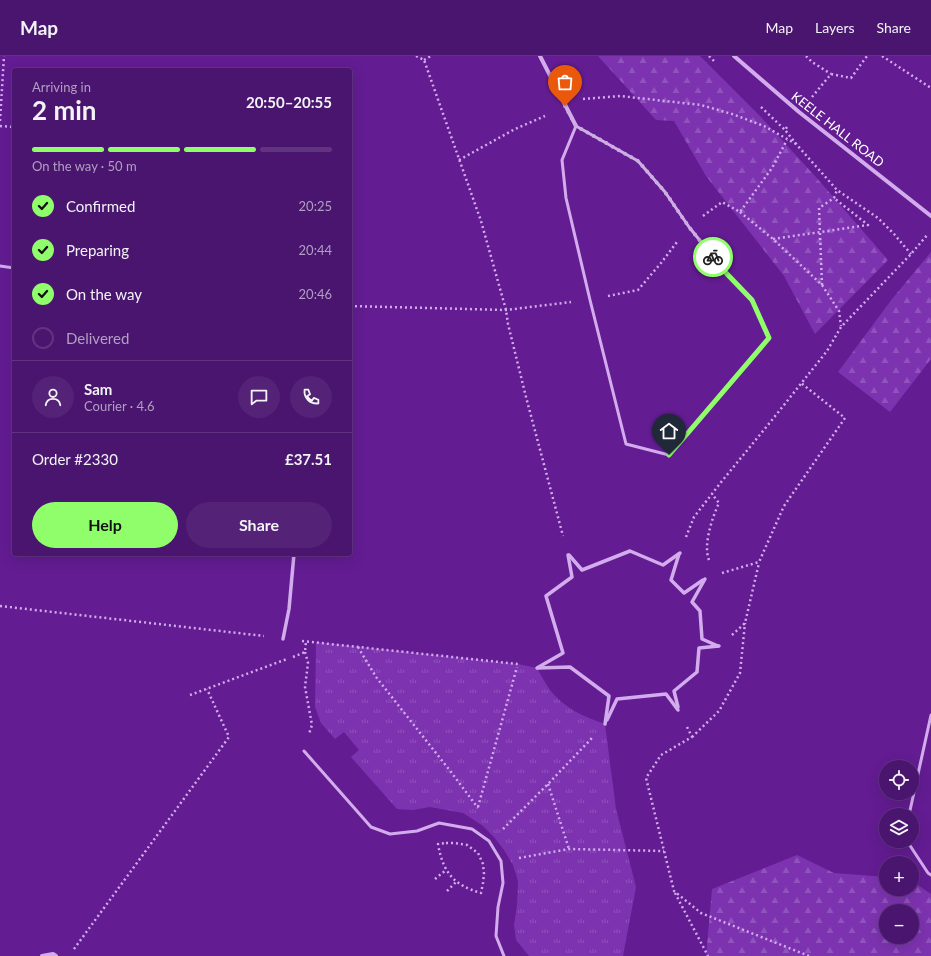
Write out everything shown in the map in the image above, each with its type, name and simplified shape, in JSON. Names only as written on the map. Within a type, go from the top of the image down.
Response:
[{"type":"street","points":[[540,56],[576,126]]},
{"type":"street","name":"KEELE HALL ROAD","points":[[734,56],[799,112],[931,216]]},
{"type":"street","points":[[568,555],[582,570],[630,551],[663,565],[680,553]]},
{"type":"street","points":[[680,553],[671,580],[684,593],[705,579],[692,602],[700,611],[702,639],[719,646]]},
{"type":"street","points":[[568,555],[572,578],[546,596],[563,653],[537,668],[570,667],[609,696],[605,724]]},
{"type":"street","points":[[283,639],[289,609],[294,556]]},
{"type":"street","points":[[678,710],[674,691],[697,672],[699,648],[719,646]]},
{"type":"street","points":[[605,724],[617,699],[666,694],[678,710]]},
{"type":"street","points":[[42,956],[53,954],[56,956]]},
{"type":"lane","points":[[576,126],[638,161],[665,192],[689,227],[727,274],[752,300],[769,338],[669,455],[626,444],[566,198],[562,160],[576,126]]},
{"type":"lane","points":[[0,266],[12,268]]},
{"type":"lane","points":[[911,808],[931,715]]},
{"type":"lane","points":[[304,752],[370,827],[390,834],[417,830],[439,823],[472,829],[489,841],[501,861],[503,883],[498,907],[496,936],[504,956]]},
{"type":"lane","points":[[912,848],[928,873],[931,875]]},
{"type":"path","points":[[0,121],[4,56]]},
{"type":"path","points":[[416,56],[424,60],[481,221],[506,310],[526,398],[568,555]]},
{"type":"path","points":[[424,60],[431,56]]},
{"type":"path","points":[[806,56],[812,62],[832,74]]},
{"type":"path","points":[[851,78],[867,56]]},
{"type":"path","points":[[882,56],[931,88]]},
{"type":"path","points":[[581,99],[620,96],[701,105],[732,114],[764,126],[797,145],[837,190],[878,218],[911,254]]},
{"type":"path","points":[[459,160],[515,129],[545,116]]},
{"type":"path","points":[[0,126],[12,127]]},
{"type":"path","points":[[740,212],[772,168],[787,140]]},
{"type":"path","points":[[822,285],[819,208],[834,198],[837,190]]},
{"type":"path","points":[[773,239],[868,225],[834,198]]},
{"type":"path","points":[[352,306],[506,310],[590,300],[638,290],[689,227],[722,202],[740,212],[773,239],[822,285],[839,311],[841,327]]},
{"type":"path","points":[[680,553],[694,517],[827,351],[841,327],[931,231]]},
{"type":"path","points":[[708,956],[674,890],[646,778],[661,755],[692,737],[719,711],[740,673],[745,623],[759,562],[784,506],[845,418],[801,383]]},
{"type":"path","points":[[709,563],[707,556],[709,531],[719,503],[712,494]]},
{"type":"path","points":[[722,574],[759,562]]},
{"type":"path","points":[[719,646],[745,623]]},
{"type":"path","points":[[304,752],[312,725],[305,687],[308,663],[305,652],[306,641]]},
{"type":"path","points":[[358,647],[376,677],[478,808]]},
{"type":"path","points":[[190,695],[305,652]]},
{"type":"path","points":[[472,829],[518,664]]},
{"type":"path","points":[[74,950],[229,737],[207,689]]},
{"type":"path","points":[[678,710],[692,737]]},
{"type":"path","points":[[478,853],[548,784],[605,724]]},
{"type":"path","points":[[548,784],[569,849]]},
{"type":"path","points":[[454,843],[467,845],[478,853],[483,864],[484,874],[481,893],[471,890],[456,882],[446,870],[439,852],[438,844],[454,843]]},
{"type":"path","points":[[501,861],[569,849],[664,851]]},
{"type":"path","points":[[435,878],[446,870]]},
{"type":"path","points":[[446,891],[456,882]]},
{"type":"path","points":[[674,890],[700,913],[809,956]]},
{"type":"green space","points":[[598,56],[700,56],[760,116],[815,176],[888,260],[815,334],[784,276],[706,176],[674,121],[656,120]]},
{"type":"green space","points":[[931,252],[931,359],[890,412],[838,372],[892,299]]},
{"type":"green space","points":[[316,642],[518,664],[537,668],[550,690],[568,707],[582,715],[605,724],[616,809],[636,887],[623,956],[529,956],[516,940],[514,925],[518,881],[513,865],[494,837],[483,826],[463,813],[430,807],[413,810],[397,809],[351,757],[359,750],[344,732],[335,739],[321,723],[315,707]]},
{"type":"green space","points":[[797,855],[834,873],[879,876],[879,896],[919,896],[919,886],[931,894],[931,956],[706,956],[712,889]]},
{"type":"way so far","points":[[565,106],[576,126],[638,161],[665,192],[689,227],[713,257]]},
{"type":"route","points":[[669,455],[769,338],[752,300],[713,257]]}]
